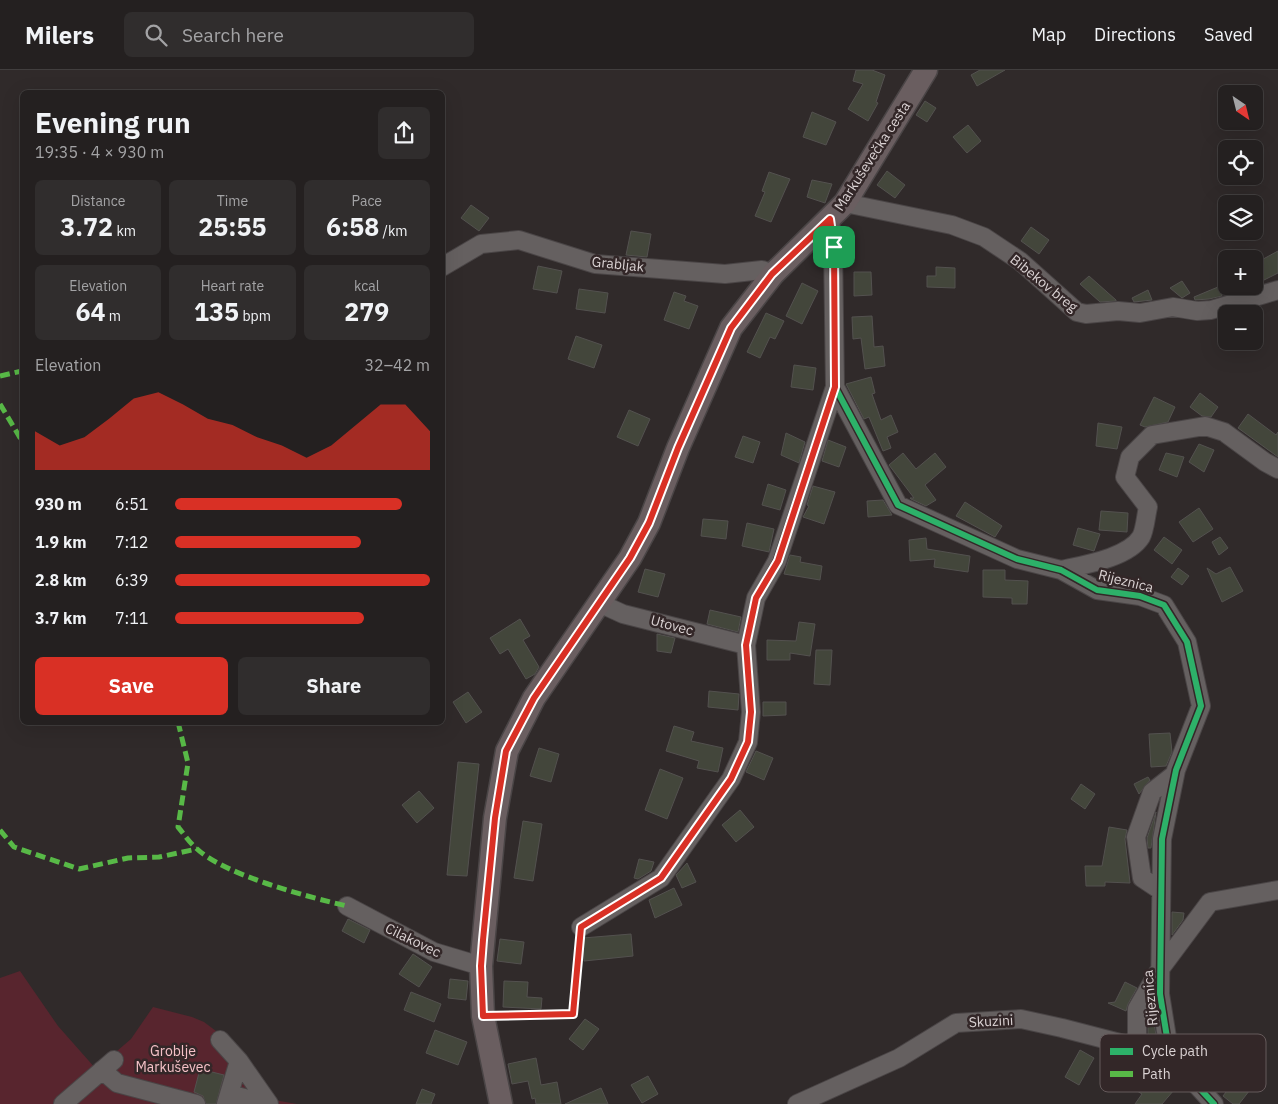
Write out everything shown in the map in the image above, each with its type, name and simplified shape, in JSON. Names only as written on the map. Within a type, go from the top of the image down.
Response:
[{"type":"main road","name":"Markuševečka cesta","points":[[501,1104],[483,1016],[481,966],[495,818],[506,751],[534,698],[630,558],[649,523],[678,448],[731,328],[772,274],[838,211],[926,70]]},
{"type":"street","name":"Bibekov breg","points":[[838,211],[952,225],[984,237],[1020,261],[1077,312],[1086,314],[1118,311],[1140,313],[1173,307],[1197,311],[1211,310],[1278,290]]},
{"type":"street","name":"Rijeznica","points":[[838,211],[834,247],[835,387],[898,505],[1017,559],[1061,570],[1097,590],[1140,596],[1164,605],[1187,642],[1201,706],[1175,774],[1162,839],[1160,994],[1166,1034]]},
{"type":"street","name":"Grabljak","points":[[445,265],[481,244],[519,240],[595,264],[725,274],[762,270],[772,274]]},
{"type":"street","points":[[581,927],[661,878],[731,779],[748,742],[751,712],[746,645],[756,598],[778,561],[835,387]]},
{"type":"street","points":[[1061,570],[1094,563],[1122,553],[1141,537],[1148,506],[1125,477],[1130,457],[1152,436],[1205,426],[1224,432],[1265,462],[1278,468]]},
{"type":"street","name":"Utovec","points":[[599,603],[623,614],[746,645]]},
{"type":"street","points":[[1160,890],[1142,878],[1136,837],[1152,792],[1175,774]]},
{"type":"street","points":[[1137,1034],[1137,1009],[1160,969],[1210,902],[1278,890]]},
{"type":"street","name":"Cilakovec","points":[[347,906],[434,952],[481,966]]},
{"type":"street","name":"Skuzini","points":[[797,1104],[898,1058],[956,1022],[1021,1019],[1100,1038]]},
{"type":"street","points":[[220,1040],[239,1061],[268,1104]]},
{"type":"street","points":[[239,1061],[227,1099],[268,1104]]},
{"type":"street","points":[[63,1104],[108,1065],[117,1083],[196,1104]]},
{"type":"street","points":[[1198,1092],[1205,1104]]},
{"type":"street","points":[[1201,1092],[1214,1104]]},
{"type":"path","points":[[483,1016],[573,1014],[581,927]]},
{"type":"green space","name":"Groblje Markuševec","points":[[20,971],[58,1026],[96,1069],[131,1039],[153,1007],[204,1022],[220,1034],[274,1100],[297,1104],[0,1104],[0,978]]},
{"type":"building","points":[[856,70],[872,70],[885,75],[876,102],[878,103],[868,121],[848,109],[863,84],[853,81]]},
{"type":"building","points":[[980,70],[1005,70],[977,86],[971,75]]},
{"type":"building","points":[[925,101],[936,108],[927,122],[916,115]]},
{"type":"building","points":[[812,112],[836,122],[826,145],[803,137]]},
{"type":"building","points":[[968,125],[981,141],[967,153],[953,137]]},
{"type":"building","points":[[887,171],[905,185],[895,198],[877,185]]},
{"type":"building","points":[[769,172],[790,179],[771,222],[755,216],[765,192],[762,191]]},
{"type":"building","points":[[812,180],[832,184],[825,203],[807,197]]},
{"type":"building","points":[[471,205],[489,218],[479,231],[461,218]]},
{"type":"building","points":[[1031,227],[1049,240],[1039,254],[1021,241]]},
{"type":"building","points":[[631,231],[651,234],[647,257],[626,255]]},
{"type":"building","points":[[1278,251],[1278,273],[1263,280],[1263,259]]},
{"type":"building","points":[[538,266],[562,271],[557,293],[533,289]]},
{"type":"building","points":[[936,267],[955,268],[955,288],[927,287],[927,276],[936,276]]},
{"type":"building","points":[[854,272],[871,272],[872,295],[854,296]]},
{"type":"building","points":[[1089,276],[1116,301],[1100,302],[1080,284]]},
{"type":"building","points":[[1182,281],[1190,293],[1182,298],[1170,288]]},
{"type":"building","points":[[802,283],[818,291],[802,324],[786,316]]},
{"type":"building","points":[[1218,287],[1218,295],[1222,296],[1195,300],[1194,297]]},
{"type":"building","points":[[579,289],[608,293],[605,313],[576,309]]},
{"type":"building","points":[[1148,290],[1152,300],[1134,302],[1132,298]]},
{"type":"building","points":[[674,292],[686,296],[684,301],[698,306],[689,329],[664,320]]},
{"type":"building","points":[[766,313],[784,321],[775,339],[770,337],[760,358],[747,352]]},
{"type":"building","points":[[872,316],[874,347],[883,346],[885,366],[865,369],[861,338],[853,339],[852,317]]},
{"type":"building","points":[[576,336],[602,345],[594,368],[568,359]]},
{"type":"building","points":[[794,365],[816,368],[813,390],[791,387]]},
{"type":"building","points":[[871,377],[875,393],[872,394],[881,420],[891,415],[898,432],[887,437],[891,448],[883,451],[869,417],[864,419],[846,384]]},
{"type":"building","points":[[1200,393],[1218,407],[1211,417],[1202,416],[1190,407]]},
{"type":"building","points":[[1154,397],[1175,407],[1168,422],[1145,427],[1140,425]]},
{"type":"building","points":[[629,410],[650,419],[638,446],[617,437]]},
{"type":"building","points":[[1248,414],[1276,435],[1278,432],[1278,457],[1238,428]]},
{"type":"building","points":[[1098,423],[1122,427],[1117,449],[1096,446]]},
{"type":"building","points":[[786,433],[805,442],[799,463],[781,455]]},
{"type":"building","points":[[743,436],[760,442],[753,463],[735,457]]},
{"type":"building","points":[[828,440],[846,447],[839,467],[822,461]]},
{"type":"building","points":[[1199,444],[1214,450],[1204,472],[1189,462]]},
{"type":"building","points":[[903,453],[916,469],[935,453],[946,467],[925,485],[936,500],[926,506],[910,498],[914,498],[889,465]]},
{"type":"building","points":[[1166,453],[1184,457],[1177,477],[1159,470]]},
{"type":"building","points":[[768,484],[786,490],[780,510],[762,505]]},
{"type":"building","points":[[813,486],[835,492],[824,524],[803,517],[809,506],[807,505]]},
{"type":"building","points":[[883,500],[892,515],[868,517],[867,501]]},
{"type":"building","points":[[965,502],[1002,526],[995,537],[956,516]]},
{"type":"building","points":[[1199,508],[1213,529],[1193,542],[1179,522]]},
{"type":"building","points":[[1101,511],[1128,513],[1127,532],[1099,530]]},
{"type":"building","points":[[703,519],[728,521],[726,539],[701,536]]},
{"type":"building","points":[[747,523],[774,529],[769,552],[742,546]]},
{"type":"building","points":[[1078,528],[1100,534],[1094,551],[1073,545]]},
{"type":"building","points":[[1164,537],[1182,550],[1172,564],[1154,550]]},
{"type":"building","points":[[1220,537],[1228,548],[1219,555],[1212,542]]},
{"type":"building","points":[[926,538],[927,549],[970,556],[968,572],[934,567],[935,559],[910,561],[909,540]]},
{"type":"building","points":[[790,555],[801,557],[800,562],[822,566],[820,580],[784,574]]},
{"type":"building","points":[[1230,567],[1243,591],[1222,602],[1207,568],[1216,574]]},
{"type":"building","points":[[1178,568],[1189,576],[1182,585],[1171,577]]},
{"type":"building","points":[[645,569],[665,574],[658,597],[638,592]]},
{"type":"building","points":[[983,570],[1005,570],[1005,580],[1028,581],[1027,604],[1012,604],[1012,598],[983,597]]},
{"type":"building","points":[[710,610],[741,617],[738,632],[707,624]]},
{"type":"building","points":[[520,619],[530,636],[523,640],[539,667],[535,674],[526,679],[508,649],[500,654],[490,638]]},
{"type":"building","points":[[799,622],[815,624],[810,656],[790,653],[790,660],[767,660],[767,640],[796,641]]},
{"type":"building","points":[[657,634],[675,638],[671,653],[657,651]]},
{"type":"building","points":[[816,650],[832,650],[830,685],[814,684]]},
{"type":"building","points":[[709,691],[739,694],[738,710],[708,707]]},
{"type":"building","points":[[468,692],[482,712],[466,723],[453,702]]},
{"type":"building","points":[[763,702],[786,702],[786,715],[763,716]]},
{"type":"building","points":[[674,726],[694,732],[691,741],[723,748],[718,772],[697,768],[699,761],[666,751]]},
{"type":"building","points":[[1170,733],[1172,752],[1166,766],[1151,767],[1149,734]]},
{"type":"building","points":[[539,748],[559,754],[551,782],[530,776]]},
{"type":"building","points":[[756,751],[773,758],[764,780],[746,772]]},
{"type":"building","points":[[458,762],[479,764],[467,876],[447,875]]},
{"type":"building","points":[[660,769],[683,778],[667,819],[645,810]]},
{"type":"building","points":[[1148,777],[1150,780],[1139,794],[1134,784]]},
{"type":"building","points":[[1081,784],[1095,794],[1085,809],[1071,799]]},
{"type":"building","points":[[419,791],[434,808],[417,823],[402,805]]},
{"type":"building","points":[[740,810],[754,827],[736,842],[722,825]]},
{"type":"building","points":[[1156,812],[1151,848],[1148,848],[1147,838]]},
{"type":"building","points":[[523,821],[542,824],[533,881],[514,878]]},
{"type":"building","points":[[1109,827],[1127,830],[1125,839],[1130,883],[1105,882],[1105,886],[1086,886],[1085,866],[1102,866]]},
{"type":"building","points":[[639,859],[654,862],[651,871],[638,879],[634,878]]},
{"type":"building","points":[[687,863],[696,882],[682,888],[676,875]]},
{"type":"building","points":[[674,888],[682,905],[655,918],[649,900]]},
{"type":"building","points":[[1172,912],[1184,913],[1183,920],[1172,935]]},
{"type":"building","points":[[348,919],[370,930],[364,943],[342,931]]},
{"type":"building","points":[[631,934],[633,956],[584,961],[583,938]]},
{"type":"building","points":[[500,939],[524,942],[521,964],[497,961]]},
{"type":"building","points":[[413,954],[432,967],[419,987],[399,974]]},
{"type":"building","points":[[450,979],[468,981],[466,1000],[448,998]]},
{"type":"building","points":[[504,981],[528,982],[527,997],[542,998],[541,1009],[503,1007]]},
{"type":"building","points":[[1125,982],[1137,988],[1126,1011],[1108,1003],[1115,1002]]},
{"type":"building","points":[[411,992],[441,1004],[434,1022],[404,1010]]},
{"type":"building","points":[[1151,1006],[1156,1034],[1148,1034],[1148,1012]]},
{"type":"building","points":[[585,1019],[599,1029],[583,1050],[569,1039]]},
{"type":"building","points":[[435,1030],[467,1042],[458,1065],[426,1053]]},
{"type":"building","points":[[1080,1050],[1094,1058],[1079,1085],[1065,1077]]},
{"type":"building","points":[[536,1058],[541,1085],[557,1082],[561,1104],[536,1104],[535,1098],[532,1099],[528,1081],[512,1084],[508,1064]]},
{"type":"building","points":[[200,1069],[224,1075],[216,1104],[206,1104],[203,1096],[194,1092]]},
{"type":"building","points":[[648,1076],[658,1094],[642,1103],[631,1085]]},
{"type":"building","points":[[601,1088],[608,1104],[565,1104]]},
{"type":"building","points":[[422,1089],[435,1094],[431,1104],[416,1104]]},
{"type":"building","points":[[1139,1092],[1172,1092],[1162,1104],[1135,1104],[1142,1094]]},
{"type":"building","points":[[1226,1092],[1248,1092],[1239,1104],[1233,1104],[1223,1096]]},
{"type":"marked path","points":[[0,376],[20,371]]},
{"type":"marked path","points":[[0,404],[20,438]]},
{"type":"marked path","points":[[179,725],[188,763],[178,827],[191,843],[209,858],[246,876],[289,891],[347,906]]},
{"type":"marked path","points":[[0,830],[14,847],[79,869],[128,858],[159,857],[197,849]]},
{"type":"cycle path","points":[[830,219],[833,247],[835,387],[898,505],[1017,559],[1061,570],[1097,590],[1140,596],[1164,605],[1187,642],[1201,706],[1176,770],[1162,839],[1160,994],[1166,1034]]},
{"type":"cycle path","points":[[581,927],[661,878],[731,779],[748,742],[751,712],[746,645],[756,598],[777,561],[835,387]]},
{"type":"cycle path","points":[[1203,1092],[1214,1104]]},
{"type":"route","points":[[830,219],[834,247],[833,348],[835,387],[778,561],[756,598],[746,645],[751,712],[748,742],[731,779],[661,878],[581,927],[573,1014],[483,1016],[481,966],[483,940],[495,818],[506,751],[534,698],[630,558],[649,523],[678,448],[731,328],[772,274],[830,219]]}]
